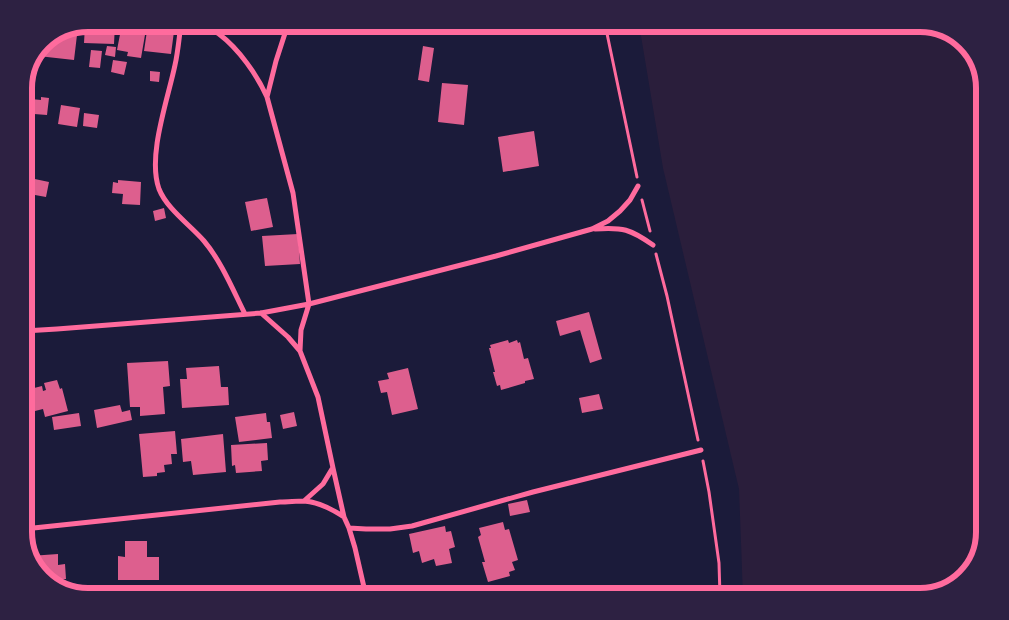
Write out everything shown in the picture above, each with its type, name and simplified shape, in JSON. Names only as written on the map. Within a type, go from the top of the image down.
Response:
[{"type":"street","points":[[180,32],[175,65],[156,149],[156,179],[160,190],[169,204],[205,241],[232,287],[245,314]]},
{"type":"street","points":[[214,32],[234,49],[260,83],[267,97],[294,193],[309,304],[302,330],[300,351]]},
{"type":"street","points":[[267,97],[285,32]]},
{"type":"street","points":[[33,330],[261,313],[309,304],[496,256],[592,229],[608,221],[620,211],[630,200],[638,186]]},
{"type":"street","points":[[592,229],[625,229],[638,234],[654,245]]},
{"type":"street","points":[[261,313],[288,337],[300,351],[318,398],[344,517],[349,528],[364,588]]},
{"type":"street","points":[[349,528],[390,529],[412,526],[533,492],[700,450]]},
{"type":"street","points":[[304,501],[324,484],[333,468]]},
{"type":"street","points":[[33,528],[304,501],[323,506],[344,517]]},
{"type":"path","points":[[607,32],[638,186],[667,296],[709,492],[719,563],[720,588]]},
{"type":"shaded area","points":[[640,32],[921,32],[935,34],[949,40],[965,54],[974,70],[976,84],[976,539],[969,560],[955,576],[935,586],[921,588],[743,588],[739,489],[663,168]]},
{"type":"building","points":[[115,32],[114,44],[84,43],[85,33]]},
{"type":"building","points":[[120,32],[145,32],[141,58],[127,56],[128,52],[117,50]]},
{"type":"building","points":[[147,32],[174,32],[171,54],[144,51]]},
{"type":"building","points":[[75,35],[77,35],[74,60],[42,56],[51,46]]},
{"type":"building","points":[[107,46],[116,47],[115,57],[105,55]]},
{"type":"building","points":[[423,46],[434,48],[429,82],[418,80]]},
{"type":"building","points":[[91,50],[102,51],[100,68],[89,67]]},
{"type":"building","points":[[113,60],[127,62],[124,75],[111,72]]},
{"type":"building","points":[[150,71],[160,72],[159,82],[150,81]]},
{"type":"building","points":[[442,83],[468,85],[464,125],[438,122]]},
{"type":"building","points":[[41,97],[49,98],[47,115],[34,114],[33,99],[41,100]]},
{"type":"building","points":[[61,105],[80,108],[77,127],[58,124]]},
{"type":"building","points":[[84,113],[99,115],[97,128],[83,126]]},
{"type":"building","points":[[534,131],[539,166],[503,172],[498,137]]},
{"type":"building","points":[[33,179],[49,182],[46,197],[33,195]]},
{"type":"building","points":[[118,180],[141,182],[140,205],[122,204],[123,194],[112,193],[113,182],[118,183]]},
{"type":"building","points":[[267,198],[273,227],[251,231],[245,202]]},
{"type":"building","points":[[164,208],[166,218],[155,221],[153,211]]},
{"type":"building","points":[[298,234],[300,264],[265,266],[262,236]]},
{"type":"building","points":[[589,312],[602,359],[590,363],[580,330],[560,336],[556,321]]},
{"type":"building","points":[[508,340],[509,343],[517,340],[518,343],[520,342],[524,359],[528,358],[534,379],[501,390],[500,385],[497,386],[493,372],[495,372],[489,348],[491,348],[490,345]]},
{"type":"building","points":[[168,361],[170,386],[163,387],[165,414],[140,416],[140,407],[130,407],[127,363]]},
{"type":"building","points":[[219,366],[221,387],[228,387],[229,405],[182,408],[180,379],[187,379],[186,368]]},
{"type":"building","points":[[408,368],[418,409],[392,415],[387,392],[381,393],[378,381],[389,379],[387,373]]},
{"type":"building","points":[[57,380],[60,389],[62,388],[68,411],[45,417],[43,409],[35,411],[33,388],[42,386],[43,391],[46,390],[44,383]]},
{"type":"building","points":[[599,394],[603,409],[582,413],[579,398]]},
{"type":"building","points":[[120,405],[122,412],[130,410],[132,420],[97,428],[94,410]]},
{"type":"building","points":[[294,412],[297,426],[283,429],[280,415]]},
{"type":"building","points":[[79,413],[81,426],[54,430],[52,417]]},
{"type":"building","points":[[266,413],[267,422],[270,422],[272,438],[239,442],[235,417]]},
{"type":"building","points":[[175,431],[177,454],[171,454],[172,464],[164,465],[165,472],[157,473],[157,476],[143,477],[139,434]]},
{"type":"building","points":[[223,434],[226,472],[193,475],[191,461],[183,462],[181,439]]},
{"type":"building","points":[[267,443],[268,460],[261,461],[262,471],[236,473],[235,465],[232,466],[231,445]]},
{"type":"building","points":[[527,500],[530,512],[510,516],[508,504]]},
{"type":"building","points":[[503,522],[505,530],[509,529],[518,560],[512,562],[515,570],[509,572],[510,576],[488,582],[482,562],[485,562],[478,537],[481,535],[479,528]]},
{"type":"building","points":[[445,526],[446,532],[451,531],[455,547],[449,549],[452,563],[436,566],[434,559],[422,563],[419,551],[413,553],[409,534]]},
{"type":"building","points":[[125,541],[147,541],[147,557],[159,557],[159,580],[118,580],[118,556],[125,557]]},
{"type":"building","points":[[58,554],[58,565],[65,564],[66,579],[60,580],[54,576],[44,566],[38,555]]}]
